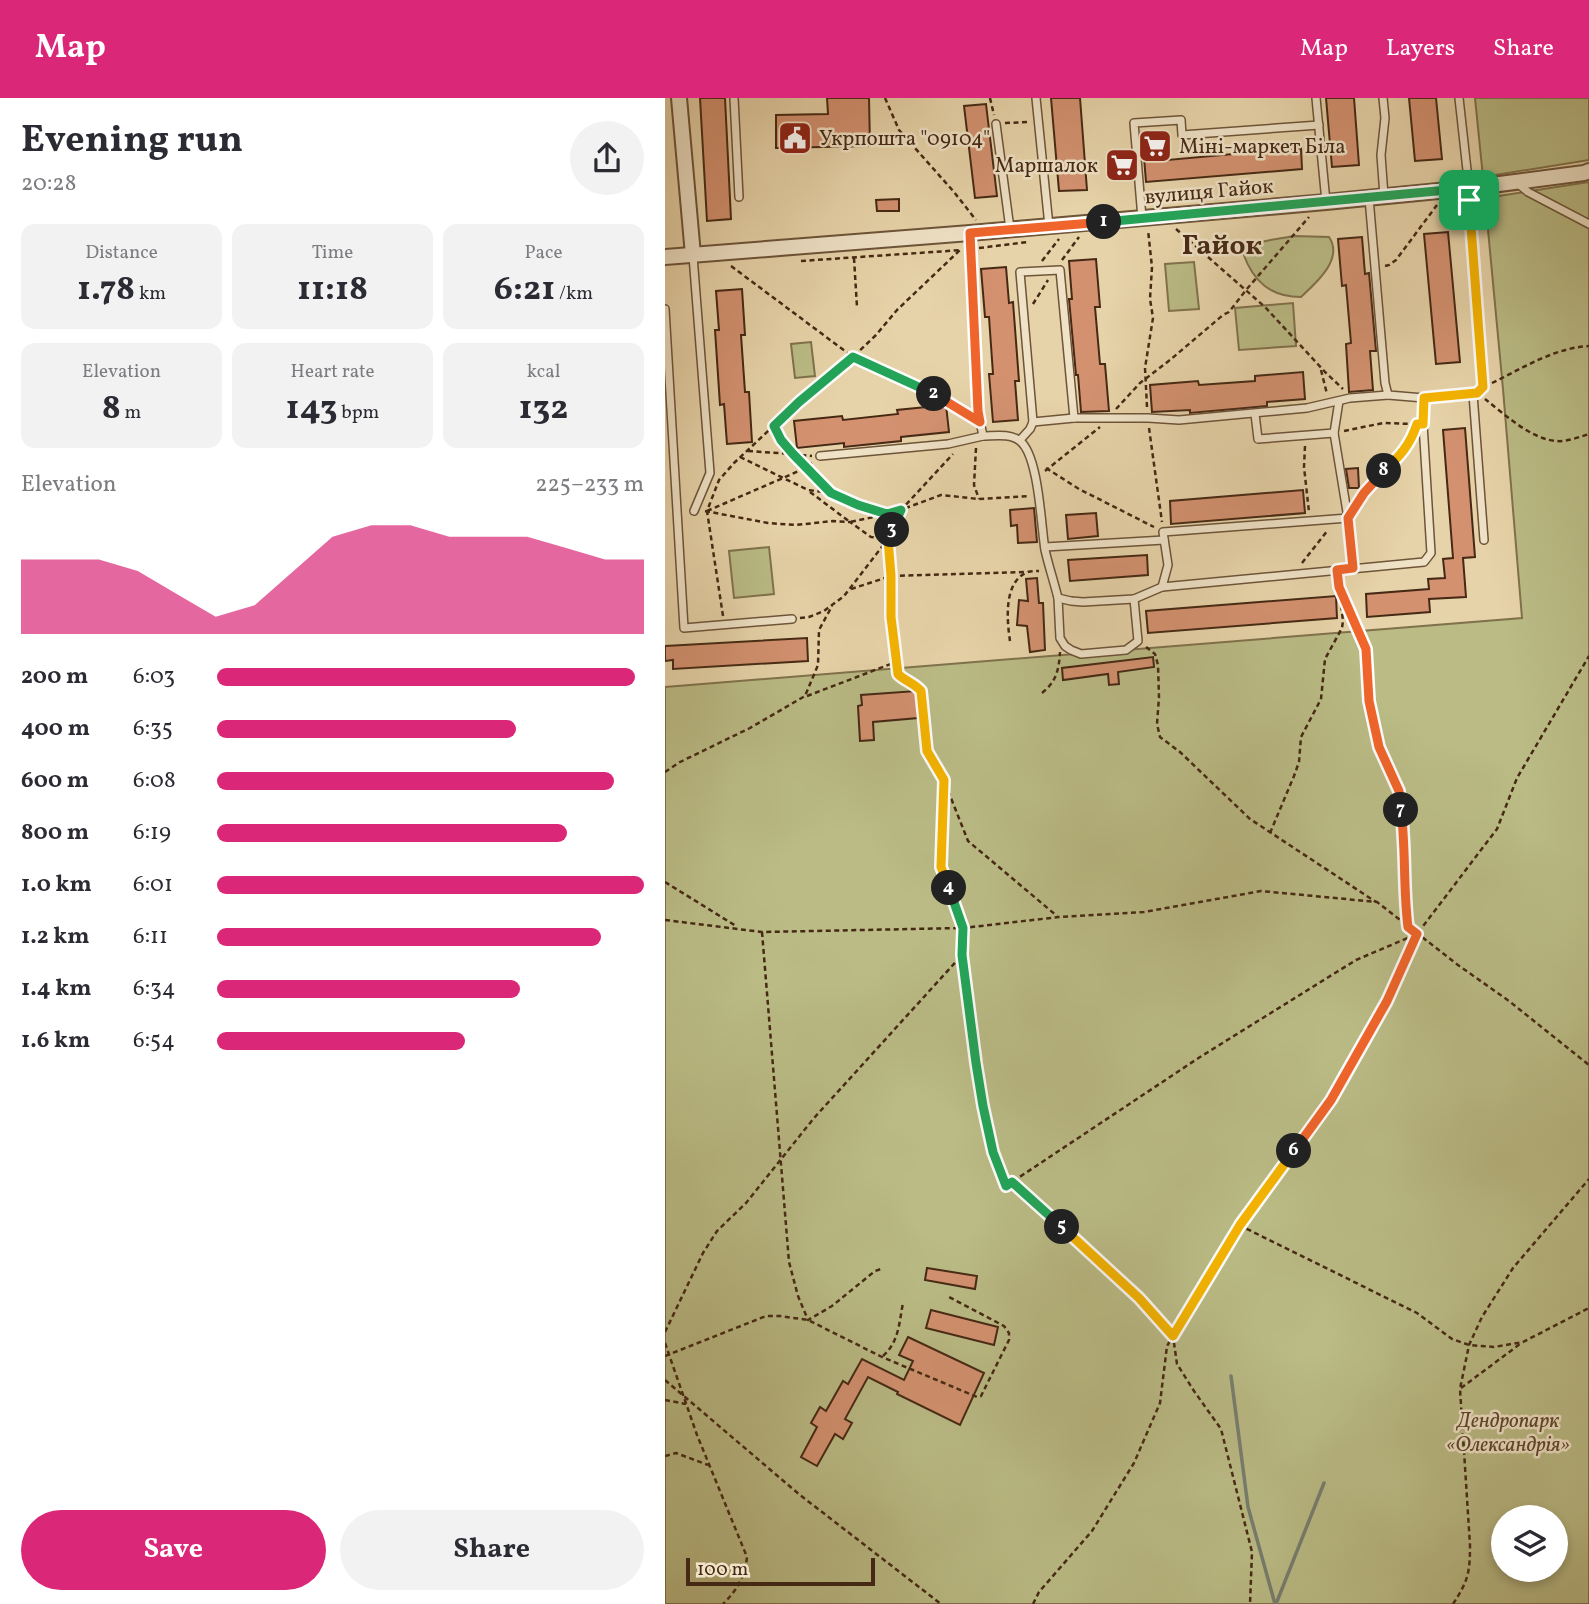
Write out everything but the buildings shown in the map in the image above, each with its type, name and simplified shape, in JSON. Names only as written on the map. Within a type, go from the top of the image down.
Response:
[{"type":"street","points":[[679,98],[693,255]]},
{"type":"street","name":"вулиця Гайок","points":[[665,257],[973,226],[1010,230],[1049,226],[1145,224],[1469,188],[1584,173],[1589,170]]},
{"type":"lane","points":[[734,98],[739,197]]},
{"type":"lane","points":[[1036,98],[1049,226]]},
{"type":"lane","points":[[1316,98],[1326,202]]},
{"type":"lane","points":[[1383,98],[1385,118],[1381,155],[1384,196]]},
{"type":"lane","points":[[1459,98],[1469,188],[1484,540]]},
{"type":"lane","points":[[1145,224],[1134,123],[1181,120],[1182,135],[1319,125]]},
{"type":"lane","points":[[996,124],[1010,230]]},
{"type":"lane","points":[[1515,182],[1528,192],[1589,224]]},
{"type":"lane","points":[[1369,197],[1388,395]]},
{"type":"lane","points":[[973,226],[980,437]]},
{"type":"lane","points":[[693,255],[710,473],[694,511]]},
{"type":"lane","points":[[1020,440],[1033,422],[1020,272],[1060,270],[1074,418]]},
{"type":"lane","points":[[665,309],[684,628],[793,619]]},
{"type":"lane","points":[[1033,422],[1074,418],[1178,420],[1255,414],[1330,404],[1350,398],[1388,395],[1424,398],[1478,391]]},
{"type":"lane","points":[[1058,598],[1083,602],[1134,599],[1162,587],[1424,562],[1431,553],[1423,424],[1424,398]]},
{"type":"lane","points":[[1339,401],[1334,433],[1353,568]]},
{"type":"lane","points":[[1255,414],[1258,439],[1334,433]]},
{"type":"lane","points":[[820,456],[965,441],[980,437],[1009,436],[1020,440],[1031,458],[1049,569],[1058,598],[1060,638],[1065,646],[1081,654],[1126,650],[1137,641],[1134,599]]},
{"type":"lane","points":[[1045,547],[1348,518]]},
{"type":"lane","points":[[1162,587],[1168,565],[1164,536]]},
{"type":"path","points":[[885,98],[898,130],[954,192],[973,226]]},
{"type":"path","points":[[990,98],[996,124],[1039,121]]},
{"type":"path","points":[[1375,267],[1389,265],[1396,260],[1438,204]]},
{"type":"path","points":[[1035,479],[1099,429],[1145,379],[1229,312],[1311,215]]},
{"type":"path","points":[[1145,224],[1152,267],[1150,299],[1153,318],[1145,379],[1150,447],[1164,536]]},
{"type":"path","points":[[1174,227],[1265,307],[1350,398]]},
{"type":"path","points":[[1034,271],[1059,239]]},
{"type":"path","points":[[724,625],[707,511],[719,480],[799,402],[853,357],[897,310],[960,250]]},
{"type":"path","points":[[854,257],[857,307]]},
{"type":"path","points":[[731,266],[853,357],[943,398],[980,422]]},
{"type":"path","points":[[1589,346],[1549,355],[1478,391],[1539,437],[1557,442],[1589,434]]},
{"type":"path","points":[[1320,367],[1330,404]]},
{"type":"path","points":[[1334,433],[1383,423],[1417,424],[1412,439],[1400,456],[1364,493],[1348,518]]},
{"type":"path","points":[[774,426],[781,440],[831,493]]},
{"type":"path","points":[[1306,436],[1304,467],[1310,521]]},
{"type":"path","points":[[979,499],[974,485],[974,473],[980,437]]},
{"type":"path","points":[[793,619],[824,611],[850,590],[888,539],[901,510],[965,441]]},
{"type":"path","points":[[748,451],[820,456]]},
{"type":"path","points":[[707,511],[805,468],[820,456]]},
{"type":"path","points":[[740,457],[808,490],[871,537],[888,539]]},
{"type":"path","points":[[1031,458],[1079,489],[1164,536]]},
{"type":"path","points":[[808,490],[831,493],[887,514]]},
{"type":"path","points":[[694,511],[796,525],[850,522],[901,510],[941,495],[979,499],[1038,495]]},
{"type":"path","points":[[1293,574],[1337,519]]},
{"type":"path","points":[[888,539],[891,617],[898,674],[921,691],[927,751],[944,780],[968,841],[1059,917]]},
{"type":"path","points":[[850,590],[891,576],[1049,569]]},
{"type":"path","points":[[1270,833],[1299,762],[1301,737],[1321,699],[1325,659],[1342,628],[1337,570]]},
{"type":"path","points":[[1010,641],[1007,610],[1009,600],[1012,589],[1027,572]]},
{"type":"path","points":[[1339,587],[1366,649],[1369,701],[1379,747],[1399,791],[1408,927]]},
{"type":"path","points":[[805,696],[818,666],[819,630],[831,606]]},
{"type":"path","points":[[1042,693],[1058,673],[1060,638]]},
{"type":"path","points":[[1137,641],[1155,654],[1158,664],[1157,724],[1160,737],[1180,752],[1250,819],[1377,902],[1589,1065]]},
{"type":"path","points":[[1033,1604],[1039,1592],[1092,1531],[1134,1462],[1160,1403],[1167,1346],[1240,1225],[1331,1100],[1387,1001],[1417,934],[1497,829],[1517,778],[1589,656]]},
{"type":"path","points":[[665,772],[680,762],[750,729],[805,696],[896,662]]},
{"type":"path","points":[[944,780],[941,867],[963,928],[962,955],[983,1106],[993,1152],[1006,1188],[1200,1057],[1344,967],[1417,934]]},
{"type":"path","points":[[665,882],[739,928]]},
{"type":"path","points":[[665,920],[762,932],[963,928],[1059,917],[1145,912],[1261,891],[1377,902]]},
{"type":"path","points":[[762,932],[789,1262],[798,1296],[809,1321]]},
{"type":"path","points":[[665,1332],[703,1253],[717,1231],[746,1203],[814,1118],[962,955]]},
{"type":"path","points":[[1453,1604],[1470,1569],[1460,1389],[1469,1345],[1487,1307],[1513,1268],[1589,1179]]},
{"type":"path","points":[[1012,1182],[1139,1298],[1173,1336],[1177,1364],[1221,1429],[1252,1552],[1249,1604]]},
{"type":"path","points":[[1240,1225],[1417,1313],[1452,1339],[1469,1345],[1495,1347],[1523,1342]]},
{"type":"path","points":[[809,1321],[881,1269]]},
{"type":"path","points":[[667,1356],[766,1316],[780,1316],[809,1321],[882,1357],[977,1397],[981,1396],[1009,1340],[1009,1333],[1004,1325],[949,1297]]},
{"type":"path","points":[[882,1357],[895,1342],[904,1303]]},
{"type":"path","points":[[1460,1389],[1523,1342],[1589,1308]]},
{"type":"path","points":[[665,1343],[667,1356],[697,1435],[747,1557],[746,1572],[734,1593],[723,1604]]},
{"type":"path","points":[[665,1380],[800,1495],[941,1604]]},
{"type":"path","points":[[665,1400],[686,1404]]},
{"type":"path","points":[[665,1456],[676,1453],[710,1466]]},
{"type":"green space","points":[[1475,98],[1589,98],[1589,160],[1483,177]]},
{"type":"green space","name":"Дендропарк «Олександрія»","points":[[1589,182],[1589,1604],[665,1604],[665,687],[1522,618],[1485,198]]},
{"type":"green space","points":[[1294,236],[1329,237],[1333,245],[1331,262],[1301,297],[1280,294],[1264,286],[1252,272],[1243,253],[1253,245]]},
{"type":"green space","points":[[1194,262],[1199,309],[1169,311],[1165,264]]},
{"type":"green space","points":[[1293,303],[1296,346],[1239,350],[1235,308]]},
{"type":"green space","points":[[811,342],[815,376],[795,378],[791,344]]},
{"type":"green space","points":[[769,547],[774,594],[734,598],[729,551]]},
{"type":"waterway","points":[[1231,1376],[1248,1507],[1275,1604]]},
{"type":"waterway","points":[[1276,1604],[1324,1483]]},
{"type":"place","name":"Укрпошта \"09104\"","points":[[795,138]]},
{"type":"place","name":"Міні-маркет Біла","points":[[1155,146]]},
{"type":"place","name":"Маршалок","points":[[1122,165]]},
{"type":"district","name":"Гайок","points":[[1222,244]]},
{"type":"route","points":[[1469,188],[1469,200],[1483,387],[1477,393],[1424,398],[1423,424],[1417,424],[1412,439],[1400,456],[1364,493],[1348,518],[1353,568],[1337,570],[1339,587],[1366,649],[1369,701],[1379,747],[1399,791],[1408,927],[1417,934],[1387,1001],[1331,1100],[1240,1225],[1173,1336],[1139,1298],[1029,1197],[1012,1182],[1006,1186],[993,1152],[983,1106],[962,955],[963,928],[941,867],[944,780],[927,751],[921,691],[898,674],[894,650],[888,539],[901,510],[887,514],[831,493],[781,440],[774,426],[853,357],[943,398],[980,422],[970,233],[1469,188]]}]
